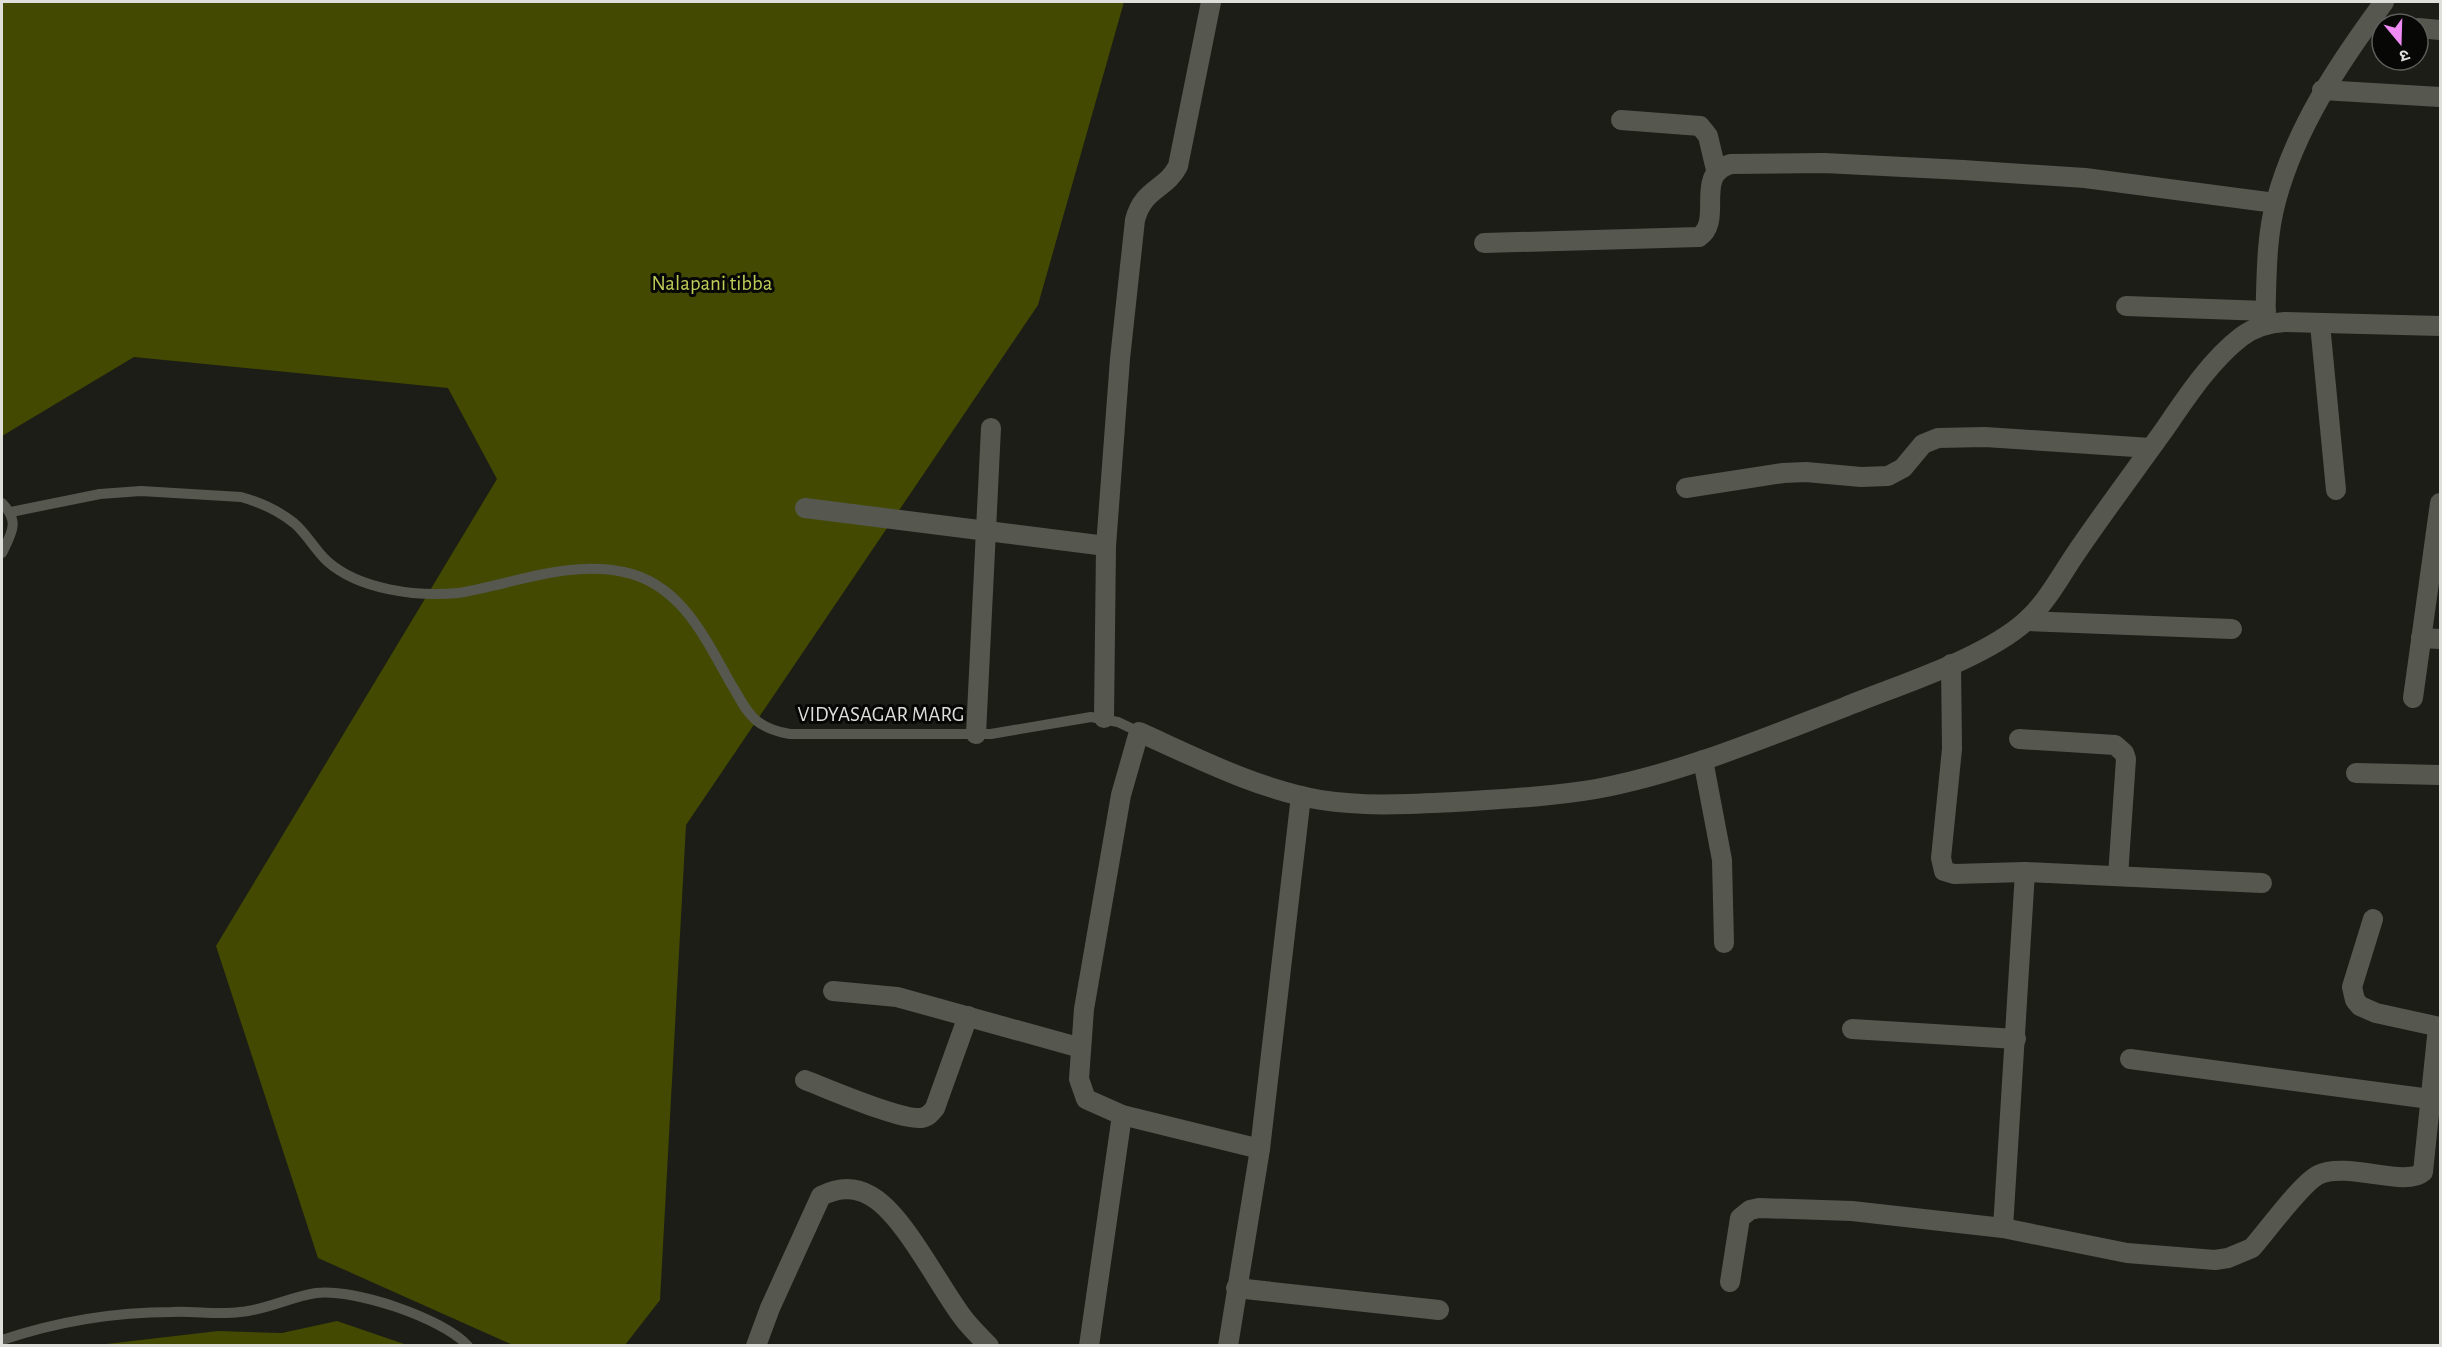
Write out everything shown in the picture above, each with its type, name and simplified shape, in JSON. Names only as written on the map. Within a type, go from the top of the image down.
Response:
[{"type":"street","points":[[1104,718],[1106,546],[1120,359],[1135,220],[1143,201],[1170,177],[1178,166],[1211,2]]},
{"type":"street","points":[[1260,1149],[1122,1115],[1086,1099],[1079,1079],[1084,1009],[1121,795],[1139,732],[1215,766],[1301,796],[1354,803],[1404,804],[1548,795],[1598,788],[1703,760],[1758,741],[1951,664],[2000,638],[2026,621],[2053,588],[2111,501],[2191,392],[2224,352],[2265,318],[2268,252],[2275,203],[2288,166],[2322,90],[2370,30]]},
{"type":"street","points":[[2322,90],[2440,97]]},
{"type":"street","points":[[1484,243],[1699,237],[1705,231],[1708,223],[1713,176],[1716,170],[1708,136],[1700,126],[1621,120]]},
{"type":"street","points":[[1716,170],[1731,164],[1824,163],[1963,170],[2085,178],[2275,203]]},
{"type":"street","points":[[2126,306],[2265,318],[2285,322],[2440,326]]},
{"type":"street","points":[[2320,324],[2336,490]]},
{"type":"street","points":[[976,734],[991,428]]},
{"type":"street","points":[[1686,488],[1794,472],[1861,477],[1888,476],[1903,468],[1923,444],[1938,438],[1997,438],[2150,448]]},
{"type":"street","points":[[805,508],[1106,546]]},
{"type":"street","points":[[2413,698],[2431,639],[2440,508]]},
{"type":"street","points":[[2026,621],[2232,630]]},
{"type":"street","points":[[1951,664],[1952,749],[1941,858],[1944,871],[1954,874],[2025,872],[2262,883]]},
{"type":"street","points":[[2019,739],[2115,745],[2124,753],[2126,759],[2118,876]]},
{"type":"street","points":[[1703,760],[1722,860],[1724,943]]},
{"type":"street","points":[[2356,773],[2440,775]]},
{"type":"street","points":[[1228,1346],[1260,1149],[1301,796]]},
{"type":"street","points":[[2003,1228],[2025,872]]},
{"type":"street","points":[[1730,1282],[1740,1218],[1750,1210],[1759,1208],[1852,1211],[2003,1228],[2127,1253],[2215,1260],[2228,1258],[2252,1248],[2307,1183],[2320,1174],[2340,1169],[2407,1178],[2420,1175],[2425,1168],[2430,1099],[2439,1027],[2376,1013],[2360,1006],[2355,1000],[2352,987],[2373,919]]},
{"type":"street","points":[[833,991],[897,997],[1081,1047]]},
{"type":"street","points":[[805,1080],[902,1116],[922,1118],[929,1115],[935,1108],[968,1016]]},
{"type":"street","points":[[1852,1029],[2016,1039]]},
{"type":"street","points":[[2130,1059],[2430,1099]]},
{"type":"street","points":[[1089,1346],[1122,1115]]},
{"type":"street","points":[[756,1346],[770,1308],[821,1196],[842,1189],[857,1190],[872,1196],[893,1216],[916,1246],[964,1320],[989,1346]]},
{"type":"street","points":[[1236,1288],[1439,1310]]},
{"type":"lane","name":"VIDYASAGAR MARG","points":[[11,513],[100,494],[141,491],[241,497],[268,508],[294,523],[328,562],[342,571],[382,588],[407,593],[441,595],[458,593],[567,569],[624,572],[649,580],[666,590],[680,603],[703,635],[748,713],[771,729],[790,734],[976,734],[1013,732],[1078,719],[1104,718],[1139,732]]},
{"type":"lane","points":[[2,503],[11,513],[13,530],[2,553]]},
{"type":"lane","points":[[2,1341],[26,1332],[77,1320],[170,1312],[241,1312],[302,1296],[340,1293],[391,1306],[432,1321],[460,1336],[468,1346]]},
{"type":"green space","name":"Nalapani tibba","points":[[2,2],[1124,2],[1038,305],[686,825],[660,1300],[625,1345],[513,1345],[318,1258],[216,946],[497,479],[448,388],[134,357],[2,436]]},
{"type":"green space","points":[[337,1321],[407,1345],[98,1345],[218,1331],[282,1333]]}]
